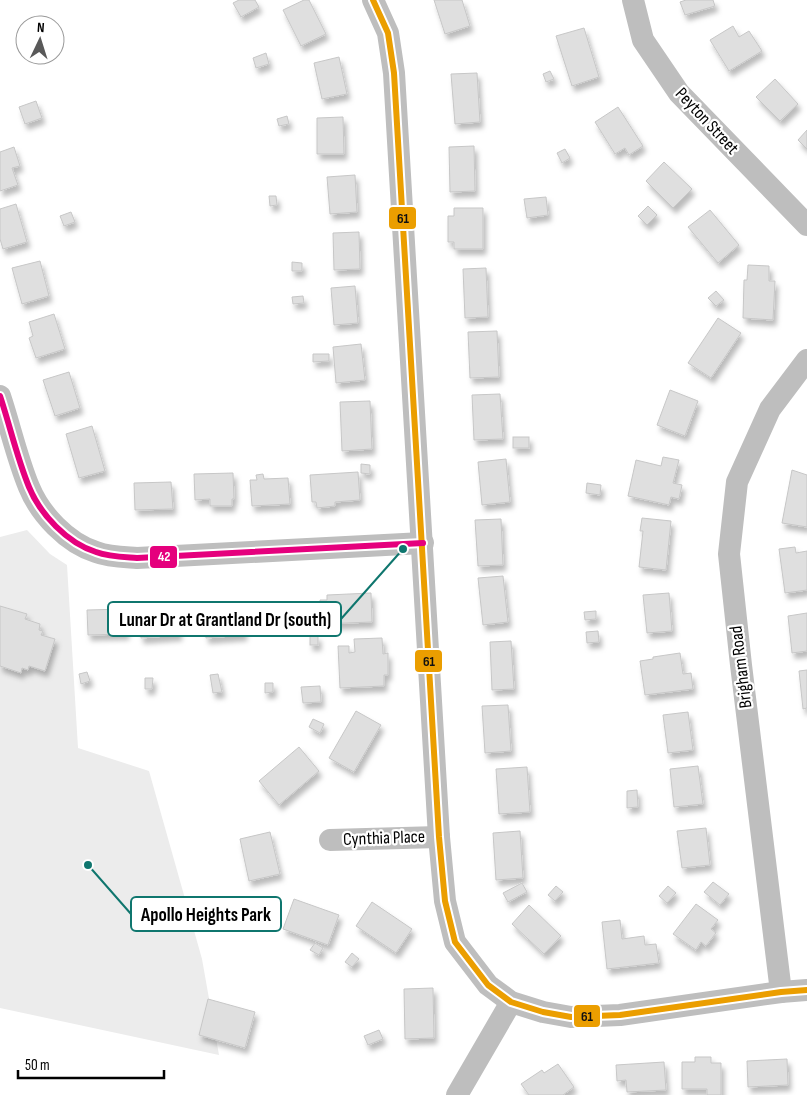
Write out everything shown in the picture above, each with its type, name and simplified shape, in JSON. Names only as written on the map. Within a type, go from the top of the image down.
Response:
[{"type":"street","points":[[373,0],[388,33],[394,73],[439,837],[445,901],[455,942],[488,985],[512,1002],[543,1012],[571,1017],[620,1015],[807,990]]},
{"type":"street","name":"Peyton Street","points":[[633,0],[643,40],[679,93],[807,225]]},
{"type":"street","name":"Brigham Road","points":[[782,992],[742,674],[729,554],[737,482],[770,409],[807,360]]},
{"type":"street","points":[[0,396],[29,488],[54,524],[74,541],[95,552],[115,557],[138,558],[423,543]]},
{"type":"street","name":"Cynthia Place","points":[[330,840],[439,837]]},
{"type":"street","points":[[456,1095],[512,1002]]},
{"type":"shaded area","points":[[27,530],[50,554],[67,565],[78,748],[149,771],[202,959],[219,1055],[0,1008],[0,537]]},
{"type":"building","points":[[239,0],[255,0],[259,7],[241,17],[233,3]]},
{"type":"building","points":[[304,0],[309,0],[326,34],[301,46],[283,10]]},
{"type":"building","points":[[434,0],[462,0],[470,26],[445,34]]},
{"type":"building","points":[[686,0],[713,0],[715,6],[685,15],[680,2]]},
{"type":"building","points":[[733,26],[739,37],[749,31],[762,51],[729,71],[710,40]]},
{"type":"building","points":[[584,28],[599,77],[572,86],[556,36]]},
{"type":"building","points":[[266,53],[269,64],[256,68],[253,58]]},
{"type":"building","points":[[339,57],[347,94],[322,99],[314,63]]},
{"type":"building","points":[[550,71],[554,79],[546,82],[543,74]]},
{"type":"building","points":[[477,73],[480,122],[455,124],[451,74]]},
{"type":"building","points":[[775,79],[798,104],[780,121],[756,97]]},
{"type":"building","points":[[36,101],[42,118],[25,124],[19,107]]},
{"type":"building","points":[[618,107],[643,146],[629,155],[625,148],[615,154],[595,122]]},
{"type":"building","points":[[287,116],[289,124],[279,126],[277,119]]},
{"type":"building","points":[[343,117],[344,154],[317,154],[317,118]]},
{"type":"building","points":[[807,130],[807,149],[798,140]]},
{"type":"building","points":[[474,146],[475,191],[450,192],[449,147]]},
{"type":"building","points":[[14,147],[20,166],[12,168],[18,185],[0,191],[0,152]]},
{"type":"building","points":[[565,149],[570,158],[562,163],[557,153]]},
{"type":"building","points":[[664,162],[692,189],[673,208],[646,181]]},
{"type":"building","points":[[355,175],[357,212],[330,214],[327,177]]},
{"type":"building","points":[[269,196],[276,196],[277,205],[270,206]]},
{"type":"building","points":[[546,197],[548,215],[527,218],[524,199]]},
{"type":"building","points":[[16,204],[27,242],[3,249],[0,239],[0,209]]},
{"type":"building","points":[[648,206],[657,215],[647,225],[638,216]]},
{"type":"building","points":[[454,208],[483,208],[483,249],[454,249],[454,242],[448,242],[448,216],[454,216]]},
{"type":"building","points":[[710,210],[739,245],[718,263],[688,227]]},
{"type":"building","points":[[71,212],[75,222],[64,226],[60,216]]},
{"type":"building","points":[[359,232],[360,269],[334,270],[333,233]]},
{"type":"building","points":[[40,261],[49,296],[22,304],[12,268]]},
{"type":"building","points":[[292,262],[302,263],[302,271],[292,271]]},
{"type":"building","points":[[748,265],[769,266],[769,281],[775,281],[773,320],[743,318],[744,280],[747,280]]},
{"type":"building","points":[[486,268],[488,317],[465,318],[463,269]]},
{"type":"building","points":[[355,286],[358,323],[334,325],[331,288]]},
{"type":"building","points":[[716,291],[724,300],[716,306],[708,298]]},
{"type":"building","points":[[303,296],[304,303],[293,304],[292,297]]},
{"type":"building","points":[[54,314],[65,349],[36,358],[29,338],[33,336],[29,322]]},
{"type":"building","points":[[718,318],[741,333],[711,378],[688,363]]},
{"type":"building","points":[[497,331],[499,377],[470,378],[468,332]]},
{"type":"building","points":[[361,344],[365,380],[336,383],[333,347]]},
{"type":"building","points":[[313,354],[329,354],[329,361],[313,362]]},
{"type":"building","points":[[69,372],[80,408],[55,416],[43,380]]},
{"type":"building","points":[[670,390],[698,401],[685,436],[657,425]]},
{"type":"building","points":[[500,394],[503,439],[474,440],[472,395]]},
{"type":"building","points":[[370,401],[372,449],[342,451],[340,402]]},
{"type":"building","points":[[92,426],[105,471],[79,478],[66,434]]},
{"type":"building","points":[[513,437],[529,437],[529,448],[513,448]]},
{"type":"building","points":[[663,457],[679,460],[673,483],[682,485],[679,499],[671,497],[669,505],[628,496],[636,460],[661,466]]},
{"type":"building","points":[[506,459],[510,502],[482,505],[478,462]]},
{"type":"building","points":[[361,464],[370,465],[370,474],[361,473]]},
{"type":"building","points":[[792,470],[807,475],[807,527],[782,523]]},
{"type":"building","points":[[358,472],[360,500],[335,502],[335,506],[317,508],[316,502],[312,502],[310,475]]},
{"type":"building","points":[[233,473],[234,499],[232,499],[232,506],[210,506],[210,499],[195,500],[194,474]]},
{"type":"building","points":[[263,474],[264,479],[288,478],[290,504],[252,506],[250,480],[257,480],[256,475]]},
{"type":"building","points":[[171,482],[173,509],[135,510],[134,483]]},
{"type":"building","points":[[587,483],[601,485],[600,495],[586,493]]},
{"type":"building","points":[[642,518],[671,521],[666,570],[639,567],[643,531],[640,531]]},
{"type":"building","points":[[501,519],[503,565],[478,566],[475,520]]},
{"type":"building","points":[[795,547],[796,553],[807,551],[807,590],[785,593],[779,549]]},
{"type":"building","points":[[503,576],[508,622],[483,625],[478,578]]},
{"type":"building","points":[[371,593],[372,622],[321,624],[320,600],[327,600],[327,595]]},
{"type":"building","points":[[669,593],[672,631],[647,633],[643,595]]},
{"type":"building","points":[[0,606],[27,614],[25,619],[40,624],[39,630],[43,631],[41,635],[55,639],[45,671],[29,666],[28,670],[22,668],[21,673],[0,666]]},
{"type":"building","points":[[125,609],[126,634],[88,635],[87,610]]},
{"type":"building","points":[[177,609],[179,635],[141,638],[138,612]]},
{"type":"building","points":[[242,609],[244,635],[206,638],[204,611]]},
{"type":"building","points":[[596,611],[596,619],[585,620],[584,612]]},
{"type":"building","points":[[807,613],[807,651],[792,653],[788,616]]},
{"type":"building","points":[[598,631],[599,642],[587,643],[586,632]]},
{"type":"building","points":[[310,636],[318,636],[318,645],[310,645]]},
{"type":"building","points":[[382,638],[383,654],[388,653],[388,675],[384,675],[384,686],[340,688],[338,646],[349,646],[349,653],[355,652],[354,639]]},
{"type":"building","points":[[511,641],[514,689],[492,690],[490,642]]},
{"type":"building","points":[[680,653],[683,674],[691,673],[693,689],[645,695],[640,661]]},
{"type":"building","points":[[807,670],[807,708],[803,709],[799,671]]},
{"type":"building","points":[[87,672],[90,681],[81,684],[79,674]]},
{"type":"building","points":[[218,674],[222,692],[213,693],[210,675]]},
{"type":"building","points":[[145,678],[153,678],[152,689],[145,689]]},
{"type":"building","points":[[265,683],[273,683],[273,692],[265,693]]},
{"type":"building","points":[[320,686],[321,702],[303,703],[301,687]]},
{"type":"building","points":[[508,705],[511,751],[485,753],[482,706]]},
{"type":"building","points":[[356,711],[381,725],[354,772],[329,758]]},
{"type":"building","points":[[688,712],[693,750],[668,753],[663,715]]},
{"type":"building","points":[[313,719],[324,724],[320,733],[309,727]]},
{"type":"building","points":[[299,747],[319,771],[279,805],[259,781]]},
{"type":"building","points":[[698,766],[703,804],[674,807],[670,769]]},
{"type":"building","points":[[527,767],[530,812],[499,814],[496,769]]},
{"type":"building","points":[[637,790],[638,807],[627,808],[627,791]]},
{"type":"building","points":[[706,828],[710,865],[682,868],[677,831]]},
{"type":"building","points":[[520,831],[523,878],[496,880],[493,833]]},
{"type":"building","points":[[270,832],[280,874],[249,881],[240,839]]},
{"type":"building","points":[[713,882],[729,894],[720,905],[704,892]]},
{"type":"building","points":[[522,883],[527,892],[508,902],[503,893]]},
{"type":"building","points":[[556,886],[563,892],[555,901],[548,895]]},
{"type":"building","points":[[668,886],[676,893],[667,903],[659,896]]},
{"type":"building","points":[[294,899],[339,915],[328,945],[283,929]]},
{"type":"building","points":[[372,902],[412,929],[396,953],[356,926]]},
{"type":"building","points":[[696,904],[718,920],[711,929],[716,933],[706,946],[701,942],[696,950],[673,934]]},
{"type":"building","points":[[529,905],[561,936],[544,954],[512,924]]},
{"type":"building","points":[[620,920],[622,939],[644,936],[645,945],[656,944],[659,963],[607,969],[602,922]]},
{"type":"building","points":[[315,943],[323,948],[319,955],[310,950]]},
{"type":"building","points":[[352,953],[359,959],[352,967],[345,962]]},
{"type":"building","points":[[433,988],[434,1038],[405,1039],[404,989]]},
{"type":"building","points":[[208,999],[255,1012],[245,1048],[199,1035]]},
{"type":"building","points":[[379,1030],[383,1039],[368,1045],[364,1036]]},
{"type":"building","points":[[695,1057],[711,1057],[711,1063],[721,1063],[721,1095],[707,1095],[707,1089],[682,1089],[682,1062],[695,1062]]},
{"type":"building","points":[[787,1059],[788,1085],[748,1087],[747,1061]]},
{"type":"building","points":[[664,1062],[666,1090],[627,1092],[626,1080],[617,1081],[616,1065]]},
{"type":"building","points":[[558,1064],[574,1087],[563,1095],[529,1095],[521,1084],[542,1070],[544,1073]]},
{"type":"transit line","name":"61","points":[[373,0],[388,33],[394,73],[439,837],[445,901],[455,942],[488,985],[511,1002],[543,1012],[571,1017],[620,1015],[807,990]]},
{"type":"transit line","name":"42","points":[[0,396],[25,476],[40,507],[65,535],[85,548],[101,554],[137,558],[423,543]]},
{"type":"place","name":"Lunar Dr at Grantland Dr (south)","points":[[403,549]]},
{"type":"place","name":"Apollo Heights Park","points":[[88,865]]}]
